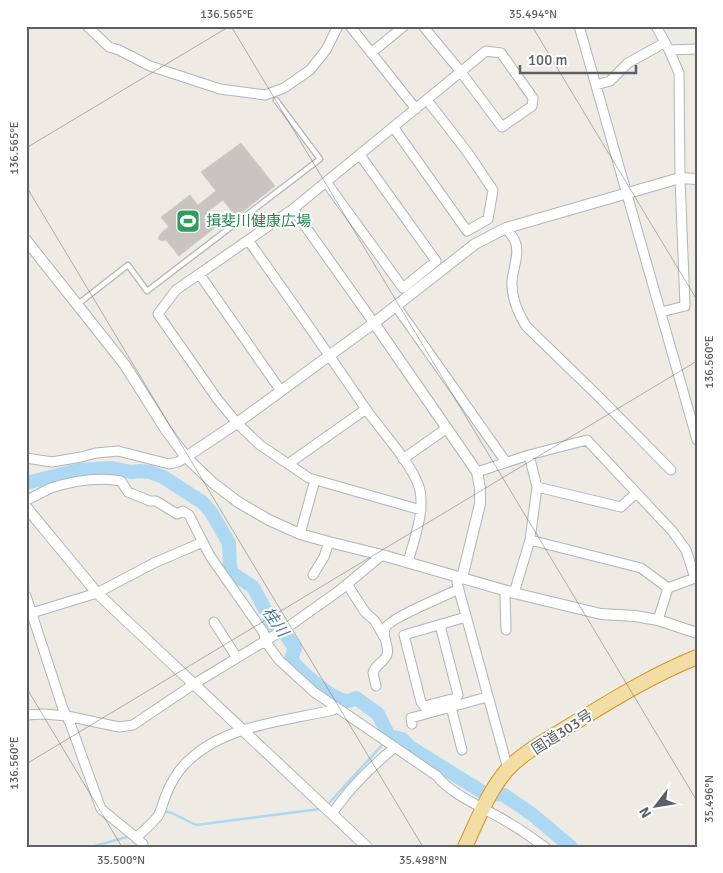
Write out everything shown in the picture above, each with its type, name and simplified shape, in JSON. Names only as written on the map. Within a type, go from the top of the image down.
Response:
[{"type":"highway","name":"国道303号","points":[[465,847],[484,807],[508,769],[536,747],[631,689],[697,657]]},
{"type":"street","points":[[87,26],[109,48],[119,50],[150,66],[220,89],[265,95],[284,88],[310,70],[330,42],[338,26]]},
{"type":"street","points":[[350,26],[416,109]]},
{"type":"street","points":[[371,52],[404,26]]},
{"type":"street","points":[[422,510],[309,478],[260,445],[236,423],[218,400],[158,314],[176,290],[294,209],[394,128],[416,109],[461,72],[486,51],[501,53],[533,98],[532,106],[502,127],[461,72],[423,26]]},
{"type":"street","points":[[579,26],[697,440]]},
{"type":"street","points":[[656,26],[679,73],[680,178],[685,306],[661,312]]},
{"type":"street","points":[[596,85],[610,81],[628,62],[667,46],[697,49]]},
{"type":"street","points":[[394,128],[467,231],[488,219],[493,190],[468,153],[427,100]]},
{"type":"street","points":[[326,182],[403,288],[436,261],[360,155]]},
{"type":"street","points":[[26,458],[52,462],[82,458],[96,453],[118,451],[169,464],[178,462],[236,423],[374,323],[475,244],[506,228],[680,178],[697,179]]},
{"type":"street","points":[[294,209],[477,472],[480,504],[462,578],[457,583],[508,769]]},
{"type":"street","points":[[506,228],[516,242],[516,258],[512,281],[513,292],[517,312],[526,326],[671,470]]},
{"type":"street","points":[[26,240],[125,365],[166,430],[186,457],[213,484],[238,502],[269,520],[300,534],[328,542],[408,562],[510,592],[601,614],[635,616],[658,620],[697,633]]},
{"type":"street","points":[[248,240],[403,459],[419,485],[422,510],[408,562]]},
{"type":"street","points":[[200,275],[281,391]]},
{"type":"street","points":[[396,306],[506,462]]},
{"type":"street","points":[[288,464],[366,409]]},
{"type":"street","points":[[403,459],[447,428]]},
{"type":"street","points":[[477,472],[529,455],[587,440],[672,532],[686,550],[696,577],[668,588]]},
{"type":"street","points":[[506,630],[510,592],[530,540],[537,487],[529,455]]},
{"type":"street","points":[[26,500],[50,488],[103,479],[121,481],[128,492],[156,501],[177,514],[183,511],[189,515],[210,556],[264,634],[273,653],[286,667],[314,692],[437,776],[442,783],[484,807],[545,847]]},
{"type":"street","points":[[300,534],[315,480]]},
{"type":"street","points":[[537,487],[621,507],[636,493]]},
{"type":"street","points":[[26,507],[97,593],[367,847]]},
{"type":"street","points":[[530,540],[641,568],[668,588]]},
{"type":"street","points":[[35,612],[97,593],[154,563],[203,542]]},
{"type":"street","points":[[313,575],[324,557],[328,542]]},
{"type":"street","points":[[26,715],[67,716],[119,727],[133,725],[194,684],[288,626],[348,584],[382,555]]},
{"type":"street","points":[[348,584],[365,612],[375,621],[385,637]]},
{"type":"street","points":[[658,620],[668,588]]},
{"type":"street","points":[[376,686],[373,673],[387,654],[384,630],[389,622],[459,590]]},
{"type":"street","points":[[26,596],[100,809],[143,844],[143,847]]},
{"type":"street","points":[[440,625],[458,696],[424,706],[421,702],[404,635],[466,617]]},
{"type":"street","points":[[214,622],[237,658]]},
{"type":"street","points":[[412,724],[411,718],[487,697]]},
{"type":"street","points":[[136,838],[157,816],[168,790],[184,765],[210,743],[243,730],[333,710],[336,707]]},
{"type":"street","points":[[451,707],[462,750]]},
{"type":"street","points":[[332,814],[366,772],[395,747]]},
{"type":"lane","points":[[77,305],[128,265],[148,291],[320,159],[276,100]]},
{"type":"building","points":[[241,143],[275,186],[236,217],[223,200],[207,212],[217,226],[179,256],[166,240],[158,239],[161,233],[169,227],[161,217],[190,195],[198,205],[216,191],[201,172]]},
{"type":"waterway","name":"桂川","points":[[26,483],[79,470],[112,468],[131,472],[150,472],[163,477],[202,502],[211,512],[229,543],[232,573],[253,587],[273,624],[284,632],[295,648],[291,659],[301,671],[335,697],[349,701],[356,698],[378,714],[389,736],[402,739],[410,747],[484,793],[504,795],[533,815],[571,847]]},
{"type":"waterway","name":"桂川","points":[[332,701],[336,696]]},
{"type":"waterway","points":[[330,802],[384,743]]},
{"type":"waterway","points":[[163,811],[172,813],[196,825],[320,809]]},
{"type":"waterway","points":[[91,847],[127,837]]},
{"type":"place","name":"揖斐川健康広場","points":[[188,221]]}]
